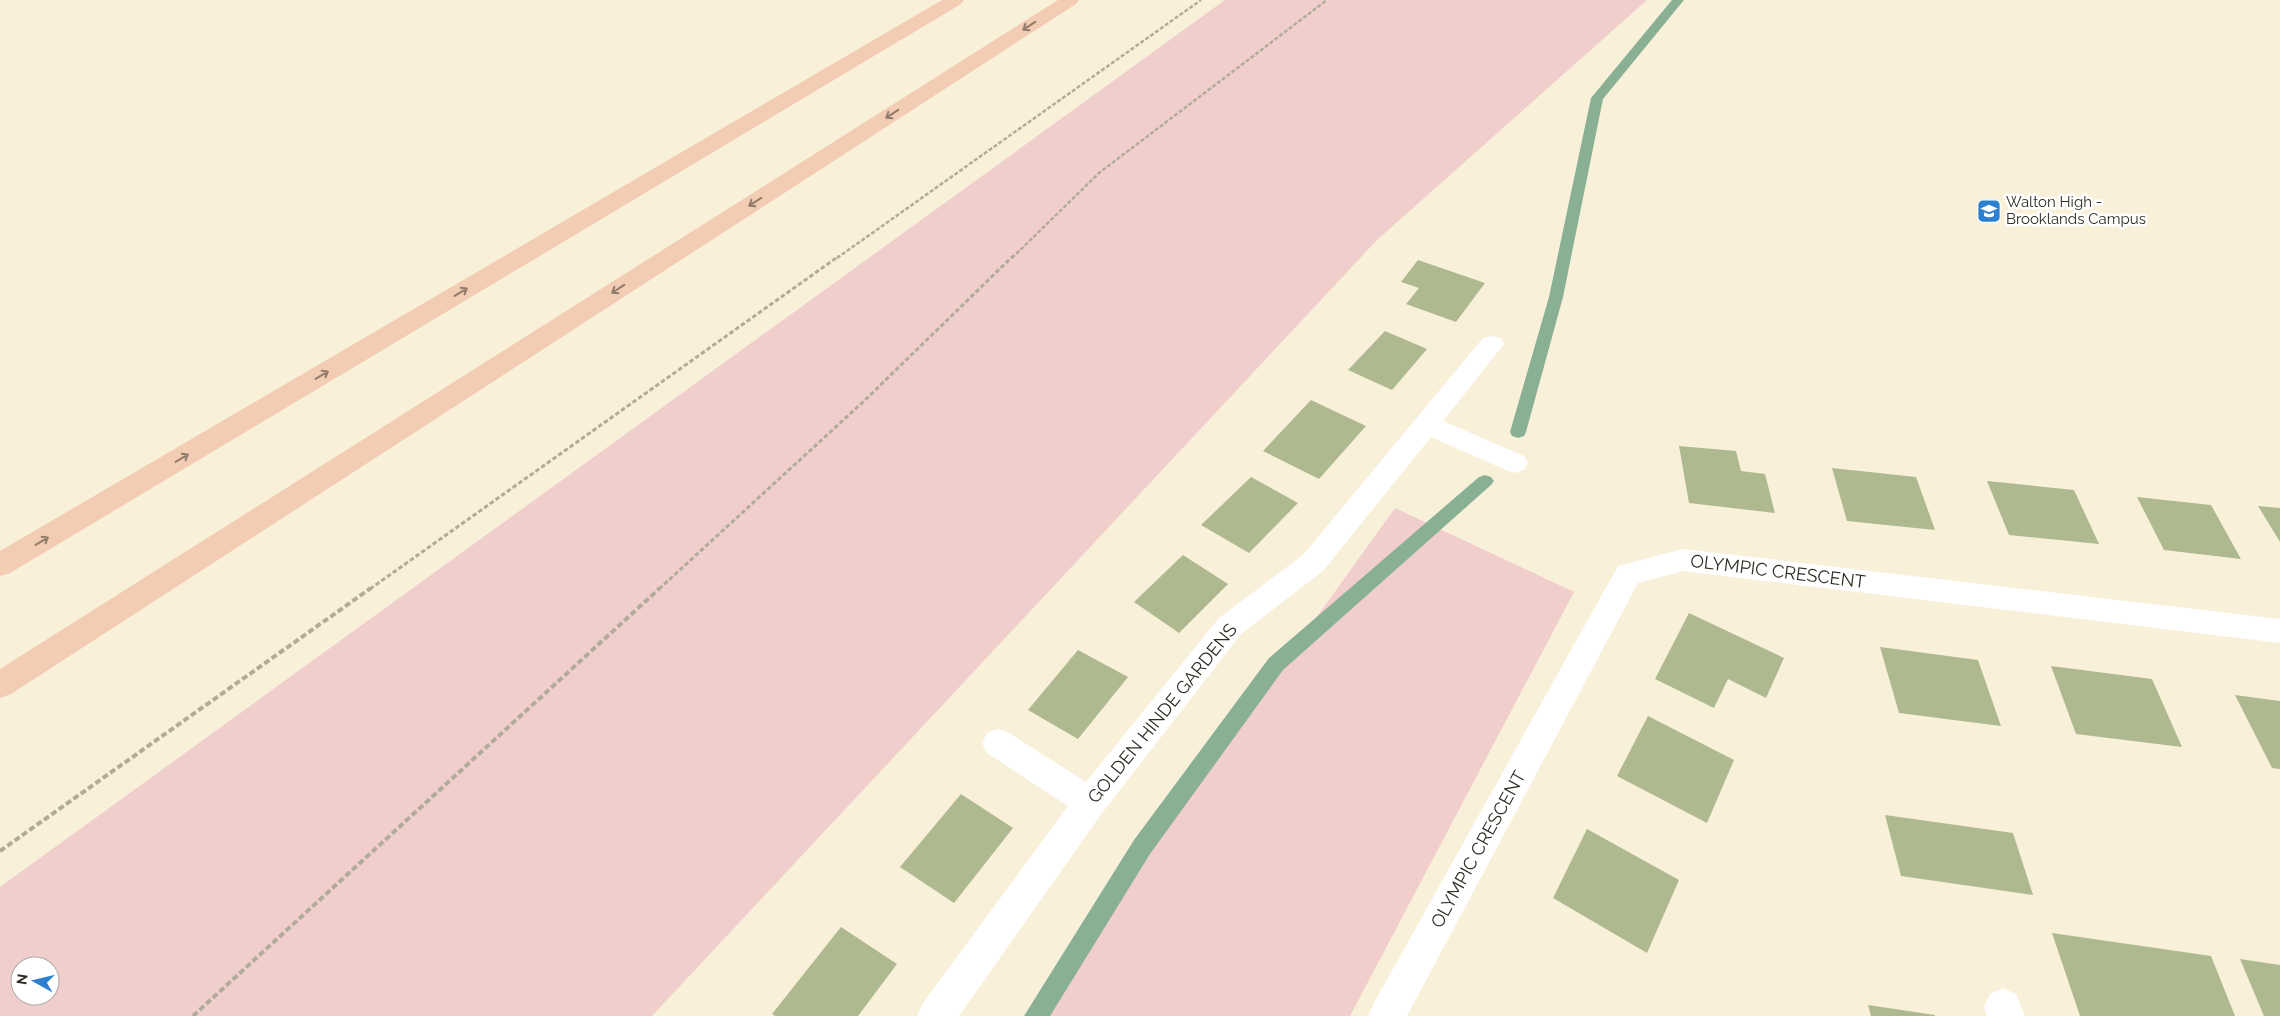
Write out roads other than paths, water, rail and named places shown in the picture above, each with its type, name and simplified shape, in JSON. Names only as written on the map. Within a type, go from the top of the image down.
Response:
[{"type":"highway","points":[[0,566],[955,0]]},
{"type":"highway","points":[[0,685],[1070,0]]},
{"type":"street","name":"GOLDEN HINDE GARDENS","points":[[936,1016],[1090,802],[1230,626],[1313,563],[1492,344]]},
{"type":"street","points":[[1426,424],[1515,463]]},
{"type":"street","name":"OLYMPIC CRESCENT","points":[[1387,1016],[1628,574],[1683,560],[2280,631]]},
{"type":"street","points":[[998,743],[1090,802]]},
{"type":"waterway","points":[[1518,432],[1556,297],[1597,98],[1678,0]]},
{"type":"waterway","points":[[1036,1016],[1142,847],[1276,664],[1485,481]]},
{"type":"place","name":"Walton High - Brooklands Campus","points":[[1989,211]]}]
